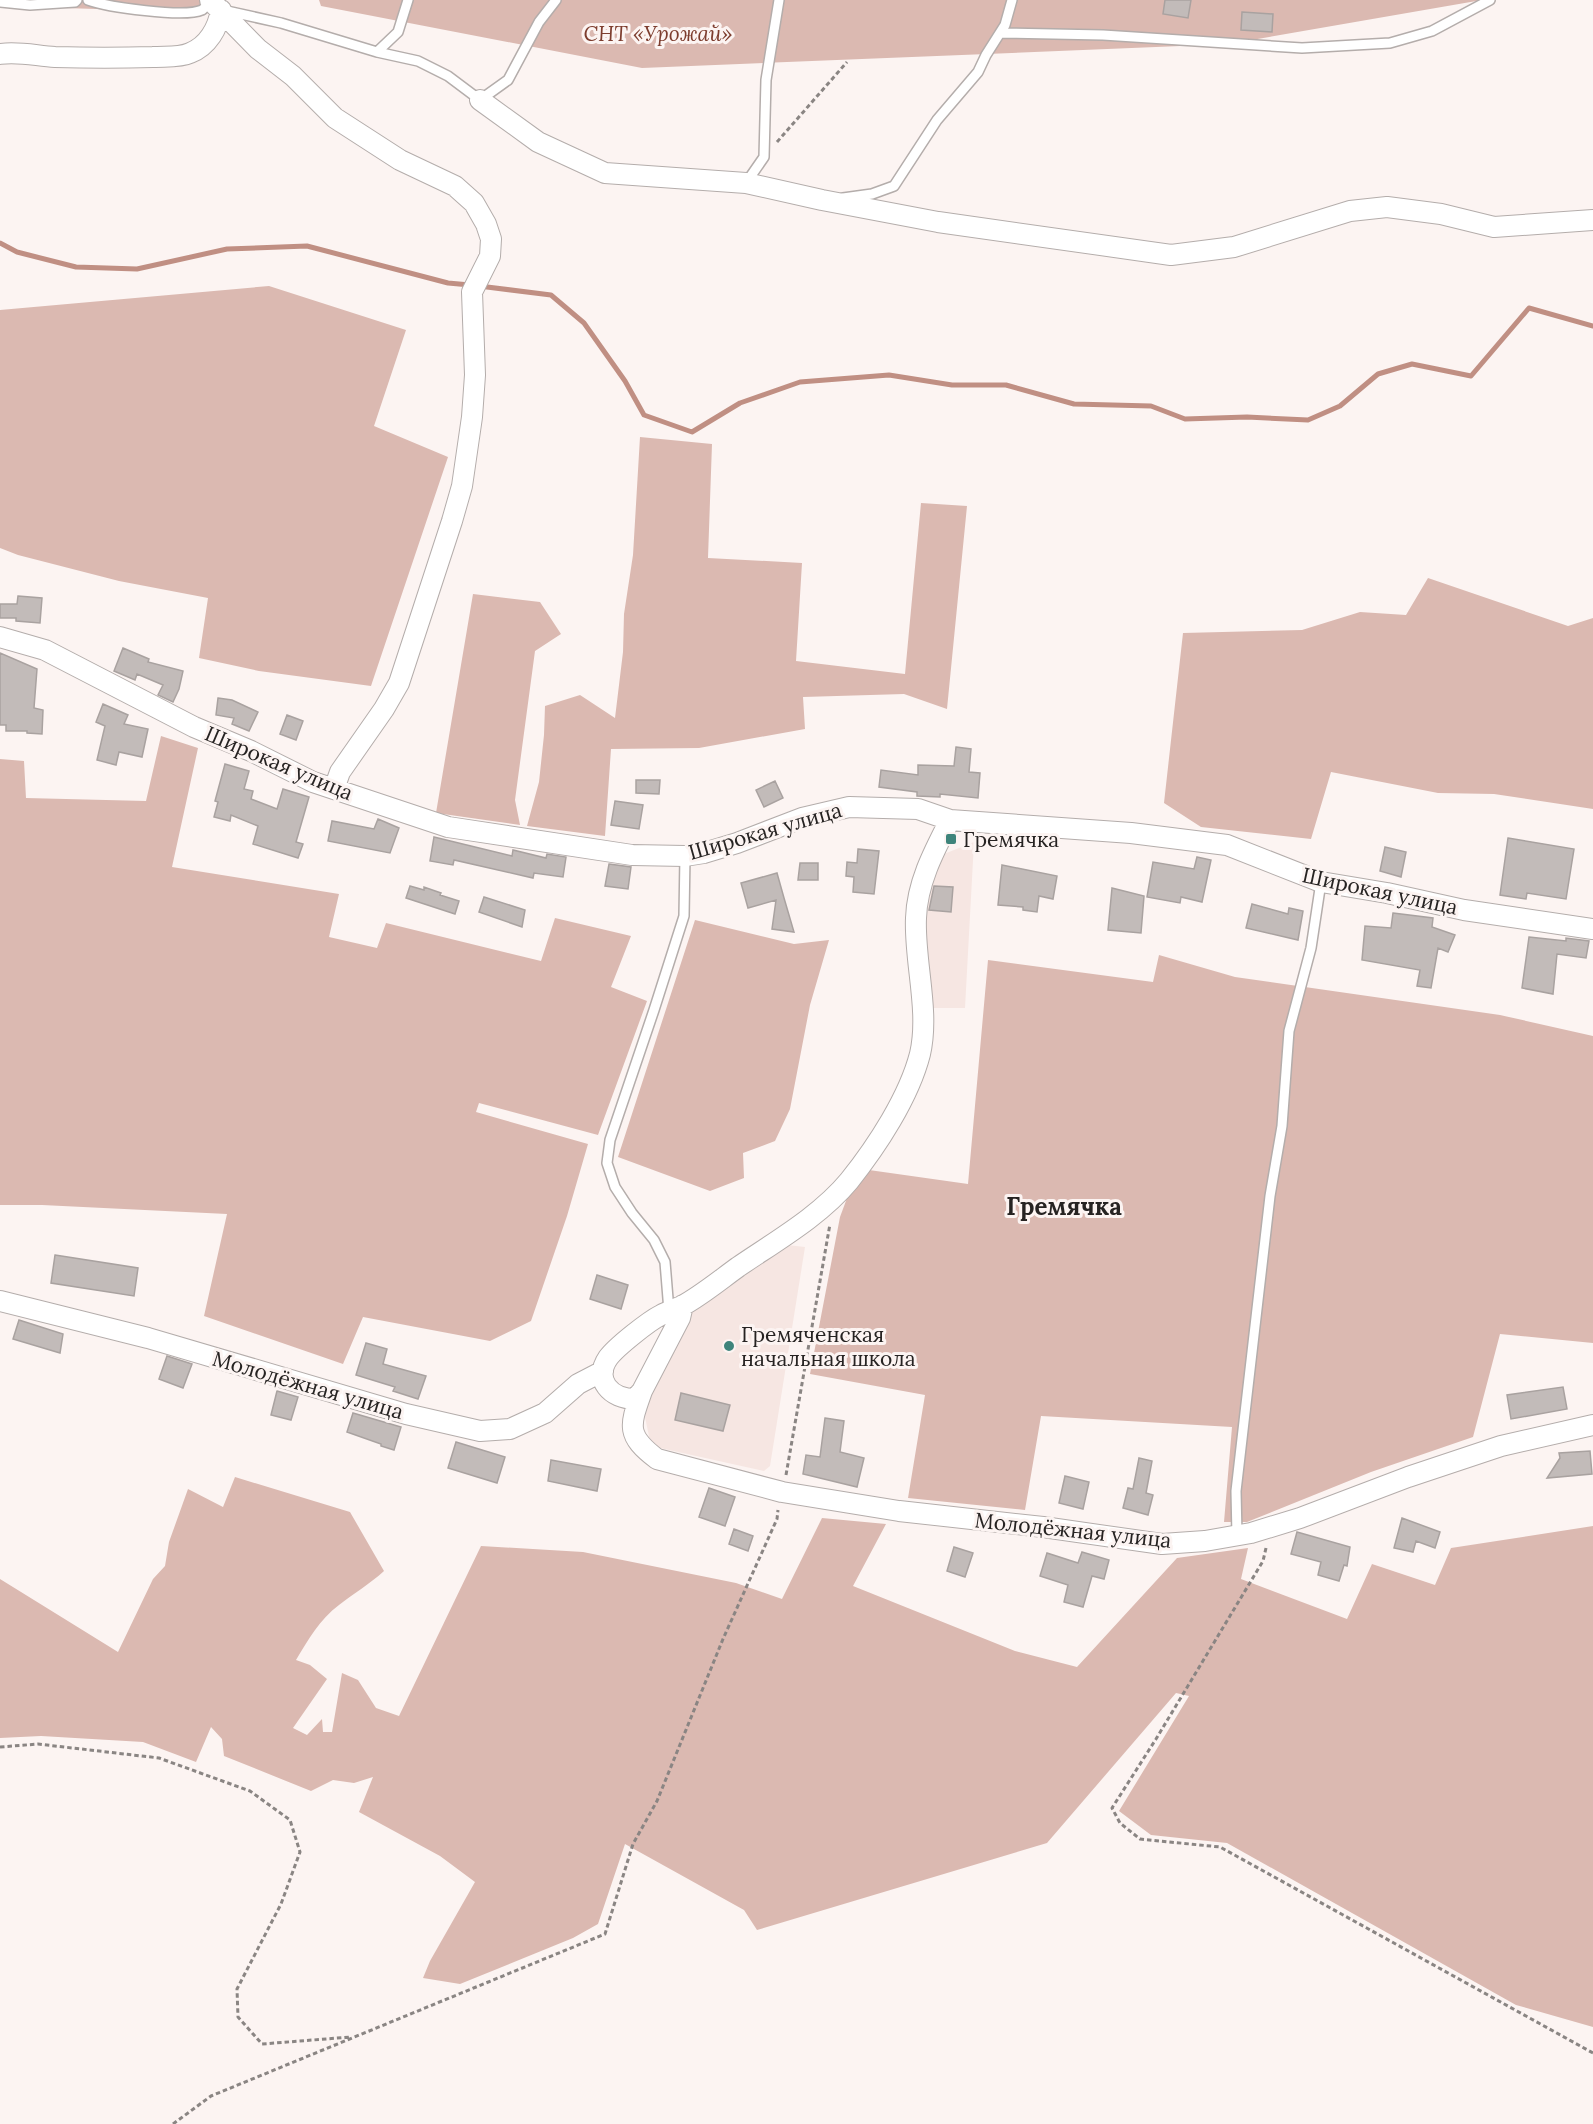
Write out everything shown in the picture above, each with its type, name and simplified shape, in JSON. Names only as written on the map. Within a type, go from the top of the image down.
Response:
[{"type":"street","points":[[0,54],[10,52],[52,57],[184,55],[191,53],[208,40],[218,25],[213,3]]},
{"type":"street","points":[[213,3],[258,49],[293,76],[335,118],[400,160],[455,186],[474,203],[486,224],[491,239],[490,256],[472,292],[475,375],[472,417],[462,486],[399,683],[384,709],[340,772],[334,789]]},
{"type":"street","points":[[480,100],[538,142],[605,173],[746,183],[938,222],[1171,255],[1234,247],[1350,211],[1387,207],[1441,214],[1494,227],[1593,220]]},
{"type":"street","name":"Широкая улица","points":[[0,636],[45,650],[195,727],[251,751],[313,782],[448,827],[632,855],[685,856],[737,843],[802,818],[849,807],[918,809],[950,820],[1131,833],[1227,845],[1321,882],[1387,893],[1464,910],[1593,929]]},
{"type":"street","points":[[642,1391],[635,1399],[623,1399],[613,1394],[605,1383],[603,1371],[608,1357],[659,1315],[676,1308],[804,1221],[831,1199],[848,1182],[892,1117],[909,1083],[920,1053],[923,1019],[916,918],[920,891],[929,862],[950,820]]},
{"type":"street","name":"Молодёжная улица","points":[[0,1301],[148,1338],[406,1414],[480,1431],[510,1429],[545,1413],[578,1384],[603,1371]]},
{"type":"street","name":"Молодёжная улица","points":[[676,1308],[680,1318],[642,1391],[632,1421],[634,1437],[643,1449],[657,1459],[782,1492],[899,1511],[1043,1527],[1162,1544],[1204,1540],[1244,1534],[1300,1518],[1408,1477],[1501,1446],[1593,1425]]},
{"type":"lane","points":[[0,2],[30,5],[77,0]]},
{"type":"lane","points":[[88,0],[128,8],[188,13],[203,10],[213,3],[418,61],[448,76],[480,100],[508,80],[539,22],[556,0]]},
{"type":"lane","points":[[377,51],[398,32],[408,0]]},
{"type":"lane","points":[[746,183],[764,157],[766,80],[779,0]]},
{"type":"lane","points":[[822,200],[872,194],[894,186],[937,120],[978,72],[1001,33],[1012,0]]},
{"type":"lane","points":[[1001,33],[1102,35],[1302,48],[1390,43],[1432,32],[1490,0]]},
{"type":"lane","points":[[676,1308],[665,1262],[654,1240],[615,1187],[607,1163],[610,1140],[684,916],[685,856]]},
{"type":"lane","points":[[1244,1534],[1236,1491],[1270,1196],[1282,1126],[1289,1031],[1311,948],[1321,882]]},
{"type":"path","points":[[764,157],[846,62]]},
{"type":"path","points":[[173,2124],[211,2096],[604,1934],[633,1844],[657,1801],[723,1639],[777,1519],[800,1401],[832,1212],[831,1199]]},
{"type":"path","points":[[1244,1534],[1267,1549],[1263,1561],[1112,1808],[1120,1823],[1140,1839],[1220,1847],[1593,2054]]},
{"type":"path","points":[[0,1747],[38,1744],[159,1758],[250,1791],[290,1820],[300,1852],[281,1904],[237,1989],[238,2017],[262,2044],[356,2036]]},
{"type":"shaded area","points":[[974,842],[965,1008],[922,1008],[920,973],[929,860]]},
{"type":"shaded area","name":"Гремяченская начальная школа","points":[[778,1244],[805,1247],[770,1466],[764,1471],[651,1446],[645,1417],[656,1378],[683,1315]]},
{"type":"green space","points":[[0,0],[209,0],[192,12],[0,6]]},
{"type":"green space","name":"СНТ «Урожай»","points":[[319,0],[1482,0],[1229,44],[642,68],[321,6]]},
{"type":"green space","points":[[269,286],[406,330],[374,426],[448,457],[371,686],[259,671],[199,658],[208,598],[119,581],[18,555],[0,548],[0,310]]},
{"type":"green space","points":[[640,437],[712,444],[708,558],[802,563],[796,661],[905,674],[921,503],[967,506],[947,709],[904,694],[803,697],[805,729],[699,748],[611,749],[605,836],[527,826],[539,782],[545,706],[580,695],[615,718],[623,652],[624,614],[633,555]]},
{"type":"green space","points":[[1428,578],[1568,626],[1593,618],[1593,809],[1494,794],[1438,793],[1331,772],[1311,839],[1201,827],[1164,803],[1183,633],[1302,630],[1360,612],[1406,615]]},
{"type":"green space","points":[[473,594],[540,602],[561,634],[535,651],[515,800],[520,825],[436,813]]},
{"type":"green space","points":[[161,736],[198,748],[172,867],[339,894],[329,937],[377,948],[386,923],[541,961],[555,918],[631,936],[611,987],[647,1001],[598,1135],[479,1103],[476,1112],[588,1144],[567,1216],[531,1321],[490,1341],[363,1317],[343,1364],[204,1316],[227,1214],[0,1205],[0,759],[24,761],[26,798],[146,801]]},
{"type":"green space","points":[[695,920],[794,944],[829,940],[810,1005],[790,1109],[775,1141],[743,1153],[744,1178],[710,1191],[618,1157]]},
{"type":"green space","points":[[1159,955],[1235,977],[1500,1015],[1593,1036],[1593,1343],[1500,1334],[1473,1437],[1371,1472],[1247,1522],[1224,1522],[1232,1427],[1041,1416],[1025,1510],[908,1498],[925,1395],[810,1374],[840,1217],[850,1190],[869,1170],[968,1184],[988,960],[1153,982]]},
{"type":"green space","points":[[235,1477],[350,1512],[384,1571],[326,1617],[296,1660],[310,1665],[327,1679],[293,1728],[307,1735],[322,1719],[323,1732],[332,1732],[342,1673],[358,1680],[376,1708],[399,1716],[481,1546],[583,1552],[736,1583],[782,1599],[822,1518],[886,1524],[853,1586],[1015,1651],[1077,1667],[1177,1558],[1248,1548],[1241,1579],[1347,1619],[1372,1564],[1435,1585],[1451,1548],[1593,1526],[1593,2027],[1516,2005],[1227,1843],[1151,1835],[1119,1811],[1189,1696],[1176,1693],[1047,1843],[757,1930],[744,1910],[625,1844],[598,1924],[573,1938],[460,1984],[423,1978],[430,1961],[475,1882],[440,1856],[359,1812],[373,1777],[354,1783],[333,1780],[311,1791],[224,1756],[222,1739],[211,1727],[196,1762],[143,1742],[41,1736],[0,1738],[0,1579],[118,1652],[153,1579],[165,1566],[169,1542],[188,1489],[223,1507]]},
{"type":"building","points":[[1165,0],[1191,0],[1188,18],[1163,14]]},
{"type":"building","points":[[1242,12],[1273,14],[1272,32],[1241,30]]},
{"type":"building","points":[[18,596],[42,598],[40,623],[16,621],[16,618],[0,618],[0,604],[17,604]]},
{"type":"building","points":[[123,648],[149,659],[148,662],[183,671],[173,702],[158,695],[163,685],[137,674],[135,680],[114,671]]},
{"type":"building","points":[[0,653],[37,669],[34,708],[43,710],[42,734],[6,731],[6,725],[0,725]]},
{"type":"building","points":[[218,698],[232,700],[258,712],[249,731],[232,724],[234,718],[216,715]]},
{"type":"building","points":[[103,704],[128,715],[124,724],[148,729],[142,757],[119,752],[116,765],[97,760],[105,726],[96,722]]},
{"type":"building","points":[[287,715],[303,721],[296,740],[280,734]]},
{"type":"building","points":[[956,747],[971,749],[969,772],[980,773],[978,798],[940,794],[940,797],[917,796],[917,792],[879,787],[881,770],[918,775],[918,765],[954,766]]},
{"type":"building","points":[[225,764],[249,771],[244,789],[253,791],[251,799],[277,809],[283,789],[309,797],[296,842],[303,844],[298,858],[253,844],[258,826],[231,815],[230,821],[214,817],[218,802],[215,801]]},
{"type":"building","points":[[636,780],[660,780],[659,794],[636,793]]},
{"type":"building","points":[[775,781],[783,798],[764,807],[756,790]]},
{"type":"building","points":[[615,801],[643,805],[639,829],[611,825]]},
{"type":"building","points":[[378,819],[399,828],[390,853],[328,841],[332,821],[374,829]]},
{"type":"building","points":[[434,837],[512,856],[513,850],[546,858],[547,854],[566,857],[563,877],[534,873],[533,878],[454,860],[453,865],[430,861]]},
{"type":"building","points":[[1508,838],[1574,849],[1566,899],[1527,893],[1526,899],[1500,895]]},
{"type":"building","points":[[1385,847],[1406,852],[1401,877],[1380,871]]},
{"type":"building","points":[[858,849],[879,851],[874,894],[853,892],[854,877],[846,876],[847,862],[857,863]]},
{"type":"building","points":[[1197,857],[1211,860],[1202,902],[1181,897],[1180,903],[1147,897],[1153,862],[1194,869]]},
{"type":"building","points":[[800,863],[818,863],[818,880],[798,880]]},
{"type":"building","points":[[609,864],[631,867],[628,889],[605,886]]},
{"type":"building","points":[[1002,865],[1057,876],[1053,899],[1039,896],[1037,912],[1023,910],[1023,907],[998,905]]},
{"type":"building","points":[[777,873],[794,932],[772,929],[776,900],[748,908],[741,883]]},
{"type":"building","points":[[410,886],[424,890],[424,887],[459,901],[455,914],[406,898]]},
{"type":"building","points":[[934,886],[953,887],[951,912],[929,910]]},
{"type":"building","points":[[1112,888],[1144,896],[1141,933],[1108,930]]},
{"type":"building","points":[[484,897],[525,910],[522,927],[479,912]]},
{"type":"building","points":[[1252,904],[1288,914],[1289,908],[1303,911],[1298,940],[1246,928]]},
{"type":"building","points":[[1393,913],[1433,918],[1432,927],[1455,935],[1448,952],[1438,948],[1431,988],[1417,986],[1420,970],[1362,960],[1365,926],[1391,928]]},
{"type":"building","points":[[1529,937],[1589,941],[1586,958],[1557,954],[1553,994],[1522,988]]},
{"type":"building","points":[[55,1255],[138,1268],[134,1296],[51,1283]]},
{"type":"building","points":[[597,1275],[628,1285],[621,1309],[590,1299]]},
{"type":"building","points":[[19,1320],[63,1334],[60,1353],[13,1339]]},
{"type":"building","points":[[366,1343],[387,1349],[383,1364],[426,1376],[418,1399],[393,1391],[395,1387],[356,1375]]},
{"type":"building","points":[[167,1356],[192,1364],[183,1388],[159,1379]]},
{"type":"building","points":[[1563,1387],[1567,1409],[1511,1419],[1507,1395]]},
{"type":"building","points":[[277,1391],[298,1397],[291,1420],[271,1415]]},
{"type":"building","points":[[681,1393],[730,1405],[723,1431],[675,1420]]},
{"type":"building","points":[[353,1413],[401,1427],[394,1450],[347,1432]]},
{"type":"building","points":[[825,1418],[844,1421],[840,1452],[864,1458],[857,1487],[803,1474],[806,1455],[820,1457]]},
{"type":"building","points":[[456,1442],[505,1457],[497,1483],[448,1468]]},
{"type":"building","points":[[1590,1451],[1592,1474],[1547,1478],[1560,1458],[1559,1453]]},
{"type":"building","points":[[1139,1458],[1152,1461],[1146,1493],[1153,1495],[1148,1515],[1123,1508],[1128,1488],[1133,1489]]},
{"type":"building","points":[[551,1460],[601,1469],[597,1491],[548,1481]]},
{"type":"building","points":[[1065,1476],[1089,1482],[1083,1509],[1059,1503]]},
{"type":"building","points":[[709,1488],[735,1497],[725,1526],[699,1517]]},
{"type":"building","points":[[1402,1518],[1440,1532],[1435,1548],[1416,1541],[1413,1552],[1394,1548]]},
{"type":"building","points":[[734,1529],[753,1536],[748,1551],[729,1544]]},
{"type":"building","points":[[1297,1532],[1350,1547],[1347,1566],[1344,1565],[1339,1581],[1318,1575],[1321,1562],[1291,1554]]},
{"type":"building","points":[[954,1547],[973,1553],[965,1577],[947,1571]]},
{"type":"building","points":[[1082,1552],[1109,1560],[1104,1579],[1092,1576],[1083,1607],[1064,1602],[1068,1585],[1040,1576],[1047,1553],[1078,1563]]},
{"type":"waterway","points":[[0,243],[17,252],[76,267],[137,269],[227,249],[307,246],[448,283],[470,285]]},
{"type":"waterway","points":[[479,286],[551,295],[584,323],[625,381],[644,415],[692,432],[740,403],[800,382],[889,375],[952,385],[1006,385],[1074,404],[1151,406],[1185,419],[1247,417],[1308,420],[1340,406],[1378,374],[1412,364],[1471,376],[1529,308],[1593,326]]},
{"type":"place","name":"Гремячка","points":[[951,839]]},
{"type":"place","name":"Гремяченская начальная школа","points":[[729,1346]]},
{"type":"district","name":"Гремячка","points":[[1064,1206]]}]
